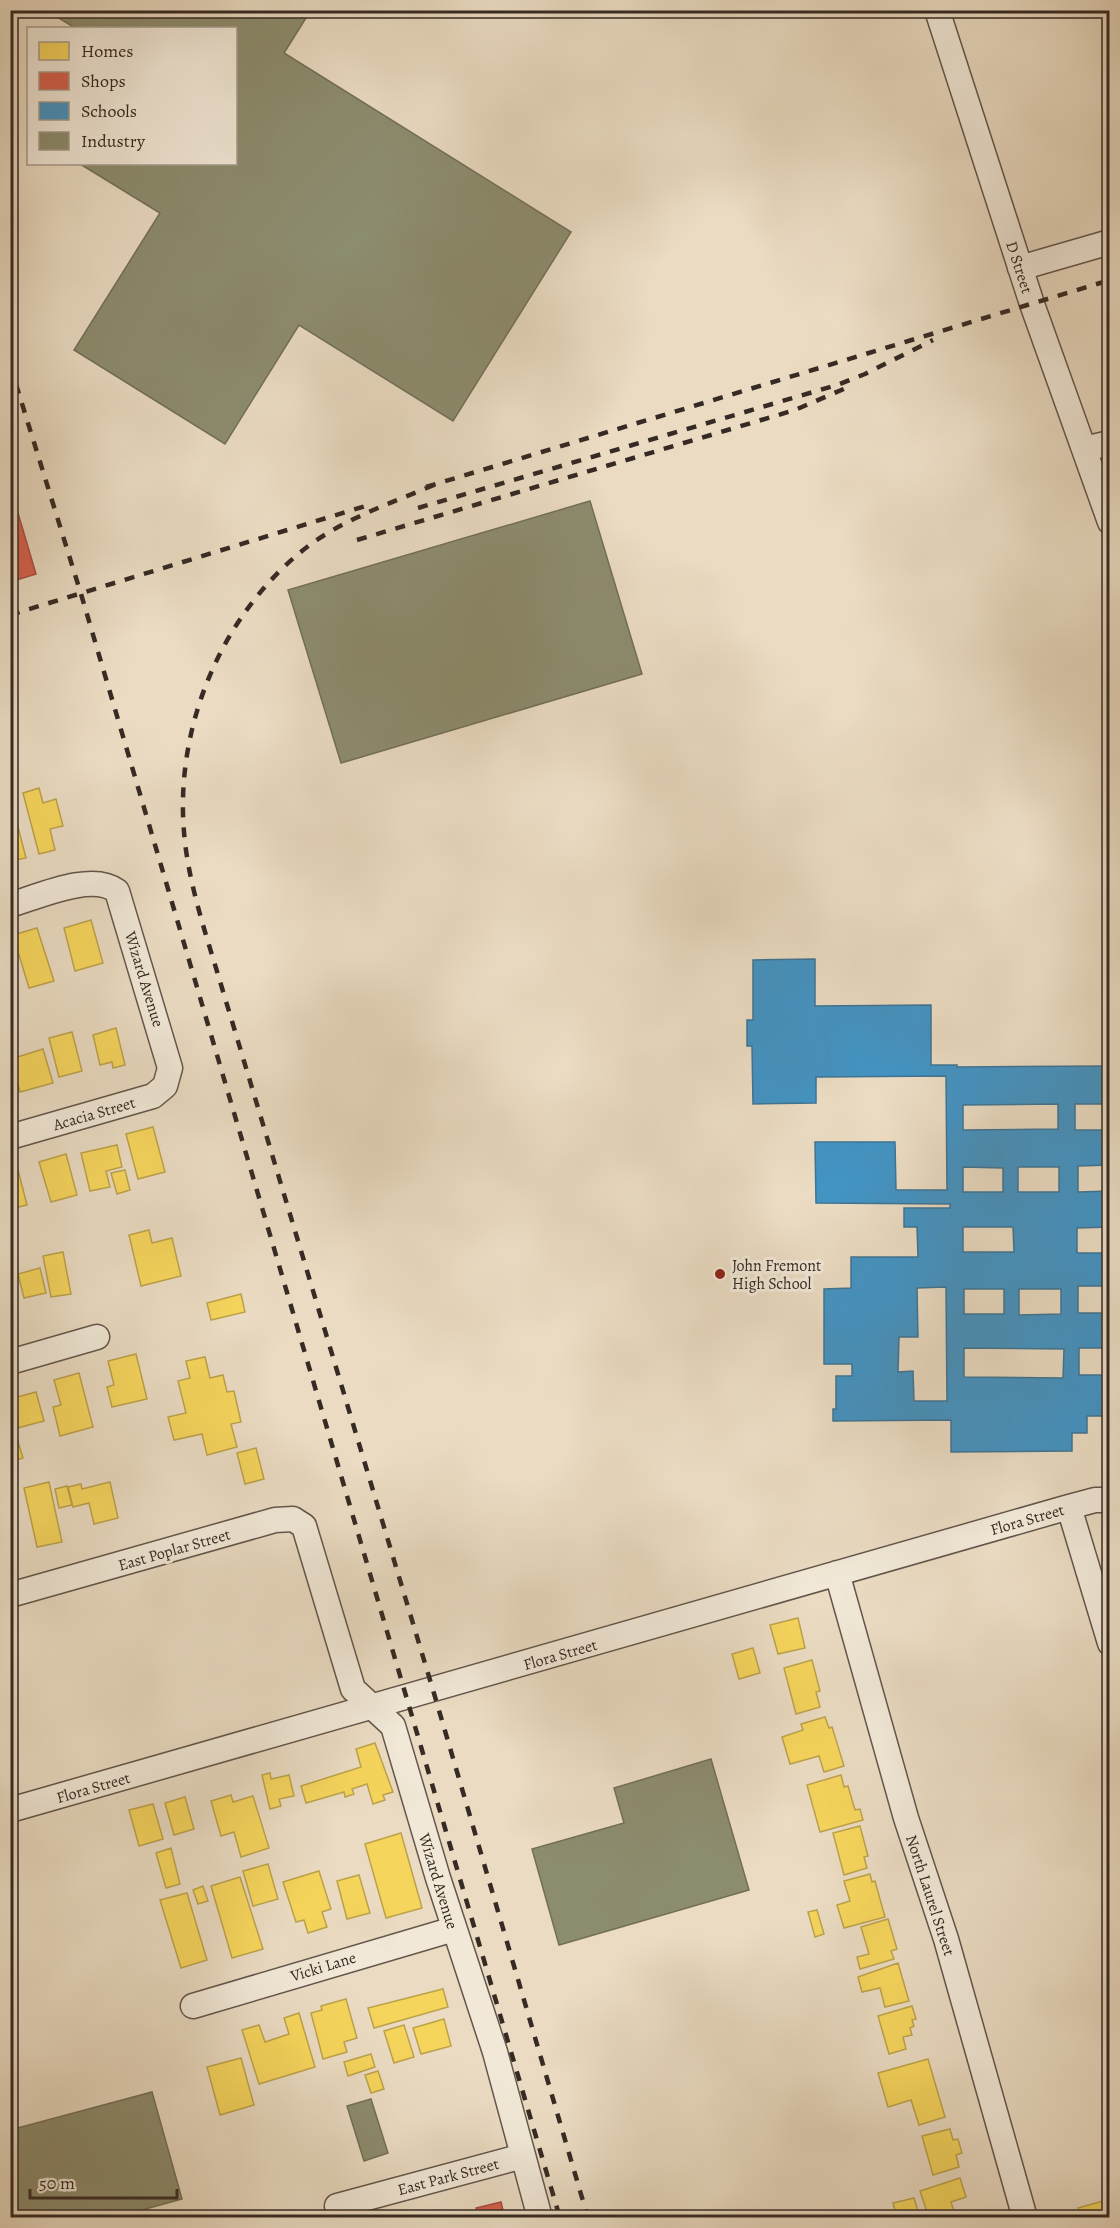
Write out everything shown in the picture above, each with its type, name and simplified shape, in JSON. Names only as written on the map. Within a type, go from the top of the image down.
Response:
[{"type":"street","name":"D Street","points":[[937,10],[1020,268],[1110,522]]},
{"type":"street","points":[[1020,268],[1110,242]]},
{"type":"street","points":[[1084,449],[1110,443]]},
{"type":"street","name":"Wizard Avenue","points":[[10,905],[92,882],[109,885],[121,898],[169,1059],[169,1078]]},
{"type":"street","name":"Acacia Street","points":[[10,1137],[153,1096],[161,1092],[169,1078]]},
{"type":"street","points":[[10,1362],[97,1337]]},
{"type":"street","name":"Flora Street","points":[[10,1810],[1069,1507],[1095,1500],[1110,1500]]},
{"type":"street","points":[[1069,1507],[1110,1643]]},
{"type":"street","name":"East Poplar Street","points":[[10,1595],[287,1518],[304,1526],[316,1558]]},
{"type":"street","name":"Wizard Avenue","points":[[316,1558],[353,1689],[393,1726],[454,1929],[495,2052],[540,2217]]},
{"type":"street","name":"North Laurel Street","points":[[837,1573],[903,1807],[946,1939],[1025,2217]]},
{"type":"street","name":"Vicki Lane","points":[[193,2006],[454,1929]]},
{"type":"street","name":"East Park Street","points":[[337,2206],[523,2156]]},
{"type":"building: Homes","points":[[39,788],[43,803],[56,799],[63,826],[50,829],[55,850],[39,854],[23,793]]},
{"type":"building: Homes","points":[[10,796],[26,858],[10,861]]},
{"type":"building: Homes","points":[[91,920],[103,963],[75,971],[64,928]]},
{"type":"building: Homes","points":[[37,928],[54,981],[29,988],[13,935]]},
{"type":"building: Homes","points":[[116,1028],[125,1065],[113,1068],[112,1062],[100,1065],[93,1035]]},
{"type":"building: Homes","points":[[72,1032],[82,1071],[59,1077],[49,1038]]},
{"type":"building: Homes","points":[[43,1049],[53,1083],[20,1092],[11,1059]]},
{"type":"building: Homes","points":[[153,1127],[165,1172],[138,1179],[126,1134]]},
{"type":"building: Homes","points":[[117,1145],[122,1167],[106,1171],[110,1187],[90,1191],[81,1153]]},
{"type":"building: Homes","points":[[66,1154],[77,1195],[51,1202],[39,1162]]},
{"type":"building: Homes","points":[[18,1170],[27,1205],[10,1209],[10,1172]]},
{"type":"building: Homes","points":[[125,1170],[130,1190],[117,1194],[111,1173]]},
{"type":"building: Homes","points":[[149,1230],[152,1243],[172,1238],[181,1276],[141,1286],[129,1235]]},
{"type":"building: Homes","points":[[63,1252],[71,1294],[51,1297],[43,1256]]},
{"type":"building: Homes","points":[[40,1268],[46,1293],[24,1298],[18,1274]]},
{"type":"building: Homes","points":[[241,1294],[245,1312],[211,1320],[207,1303]]},
{"type":"building: Homes","points":[[136,1354],[147,1399],[112,1407],[107,1387],[114,1385],[108,1361]]},
{"type":"building: Homes","points":[[205,1357],[210,1378],[223,1375],[227,1392],[234,1391],[241,1422],[231,1424],[237,1447],[207,1455],[202,1434],[174,1440],[168,1417],[186,1413],[178,1381],[190,1378],[186,1361]]},
{"type":"building: Homes","points":[[79,1373],[93,1427],[60,1436],[53,1407],[61,1405],[54,1380]]},
{"type":"building: Homes","points":[[36,1392],[44,1421],[10,1430],[10,1399]]},
{"type":"building: Homes","points":[[15,1432],[23,1458],[10,1462],[10,1434]]},
{"type":"building: Homes","points":[[256,1448],[264,1479],[245,1484],[237,1453]]},
{"type":"building: Homes","points":[[49,1482],[62,1542],[37,1547],[24,1488]]},
{"type":"building: Homes","points":[[110,1482],[118,1518],[94,1524],[89,1503],[73,1507],[68,1487],[81,1484],[82,1489]]},
{"type":"building: Homes","points":[[67,1486],[72,1505],[59,1508],[55,1489]]},
{"type":"building: Homes","points":[[798,1618],[805,1648],[778,1654],[770,1625]]},
{"type":"building: Homes","points":[[753,1648],[760,1673],[739,1679],[732,1654]]},
{"type":"building: Homes","points":[[812,1660],[820,1691],[816,1692],[820,1707],[796,1714],[784,1668]]},
{"type":"building: Homes","points":[[825,1717],[829,1728],[832,1727],[844,1766],[824,1772],[819,1756],[790,1764],[782,1737],[803,1730],[801,1724]]},
{"type":"building: Homes","points":[[375,1743],[393,1792],[383,1795],[385,1800],[373,1804],[367,1784],[352,1789],[354,1794],[345,1797],[344,1792],[306,1803],[301,1786],[361,1767],[356,1749]]},
{"type":"building: Homes","points":[[270,1773],[271,1779],[289,1775],[294,1796],[279,1799],[281,1806],[270,1809],[262,1775]]},
{"type":"building: Homes","points":[[841,1775],[844,1787],[848,1786],[855,1810],[860,1809],[863,1820],[820,1832],[807,1785]]},
{"type":"building: Homes","points":[[231,1795],[233,1802],[253,1796],[269,1848],[241,1857],[234,1832],[221,1836],[211,1801]]},
{"type":"building: Homes","points":[[185,1797],[194,1829],[174,1835],[165,1803]]},
{"type":"building: Homes","points":[[153,1804],[163,1839],[139,1846],[129,1810]]},
{"type":"building: Homes","points":[[860,1826],[868,1856],[864,1857],[867,1868],[844,1875],[833,1833]]},
{"type":"building: Homes","points":[[401,1833],[422,1908],[386,1918],[365,1844]]},
{"type":"building: Homes","points":[[171,1848],[180,1884],[166,1888],[156,1853]]},
{"type":"building: Homes","points":[[268,1864],[278,1899],[253,1906],[243,1871]]},
{"type":"building: Homes","points":[[319,1871],[331,1909],[322,1912],[327,1927],[308,1933],[304,1920],[296,1922],[283,1882]]},
{"type":"building: Homes","points":[[870,1874],[872,1882],[875,1881],[885,1917],[844,1928],[837,1905],[850,1901],[844,1881]]},
{"type":"building: Homes","points":[[359,1875],[370,1913],[347,1919],[337,1881]]},
{"type":"building: Homes","points":[[240,1877],[263,1949],[232,1958],[211,1886]]},
{"type":"building: Homes","points":[[203,1886],[208,1901],[198,1904],[193,1890]]},
{"type":"building: Homes","points":[[187,1893],[207,1960],[181,1968],[160,1900]]},
{"type":"building: Homes","points":[[817,1910],[824,1934],[815,1937],[808,1912]]},
{"type":"building: Homes","points":[[888,1919],[897,1949],[891,1951],[894,1959],[860,1969],[857,1957],[869,1954],[861,1927]]},
{"type":"building: Homes","points":[[898,1963],[909,2001],[885,2007],[880,1988],[862,1992],[858,1977]]},
{"type":"building: Homes","points":[[443,1989],[448,2007],[374,2028],[368,2008]]},
{"type":"building: Homes","points":[[346,1999],[357,2038],[344,2042],[347,2052],[323,2059],[311,2013],[322,2010],[321,2006]]},
{"type":"building: Homes","points":[[912,2006],[916,2019],[912,2020],[914,2026],[910,2028],[912,2035],[903,2037],[906,2049],[889,2054],[878,2016]]},
{"type":"building: Homes","points":[[299,2013],[315,2067],[259,2084],[242,2030],[259,2025],[265,2042],[289,2034],[284,2018]]},
{"type":"building: Homes","points":[[444,2019],[451,2046],[421,2054],[413,2028]]},
{"type":"building: Homes","points":[[404,2025],[414,2057],[394,2063],[384,2031]]},
{"type":"building: Homes","points":[[371,2054],[375,2067],[348,2076],[344,2062]]},
{"type":"building: Homes","points":[[241,2058],[254,2105],[220,2115],[207,2067]]},
{"type":"building: Homes","points":[[928,2059],[945,2117],[919,2125],[911,2100],[888,2107],[878,2073]]},
{"type":"building: Homes","points":[[378,2071],[384,2089],[371,2093],[365,2075]]},
{"type":"building: Homes","points":[[950,2129],[953,2140],[958,2139],[962,2153],[956,2155],[959,2167],[933,2175],[922,2136]]},
{"type":"building: Homes","points":[[960,2178],[966,2197],[951,2202],[956,2218],[929,2218],[920,2191]]},
{"type":"building: Homes","points":[[914,2198],[920,2218],[897,2218],[893,2203]]},
{"type":"building: Homes","points":[[1110,2199],[1110,2218],[1080,2218],[1078,2208]]},
{"type":"building: Shops","points":[[10,486],[36,574],[10,582]]},
{"type":"building: Shops","points":[[501,2202],[505,2218],[479,2218],[476,2208]]},
{"type":"building: Schools","points":[[1106,878],[1110,878],[1110,941],[1105,941]]},
{"type":"building: Schools","points":[[815,959],[815,1006],[931,1005],[931,1065],[957,1065],[957,1067],[1110,1066],[1110,1104],[1075,1104],[1075,1130],[1110,1130],[1110,1165],[1078,1166],[1078,1192],[1110,1191],[1110,1227],[1077,1228],[1077,1253],[1110,1253],[1110,1286],[1078,1286],[1078,1313],[1110,1313],[1110,1348],[1079,1348],[1079,1375],[1110,1375],[1110,1416],[1087,1416],[1087,1433],[1072,1433],[1072,1451],[951,1452],[951,1420],[833,1421],[833,1409],[836,1409],[836,1376],[852,1376],[852,1364],[824,1364],[824,1289],[851,1288],[851,1257],[918,1257],[917,1227],[904,1227],[904,1208],[950,1208],[950,1204],[816,1203],[815,1142],[895,1142],[896,1190],[947,1190],[946,1076],[816,1077],[816,1103],[753,1104],[752,1046],[747,1046],[747,1020],[753,1020],[753,960]],"holes":[[[1058,1104],[1058,1129],[963,1130],[963,1105]],[[963,1167],[1003,1168],[1003,1192],[963,1192]],[[1018,1167],[1059,1167],[1059,1192],[1018,1192]],[[963,1227],[1013,1227],[1014,1252],[963,1252]],[[946,1287],[947,1401],[914,1401],[913,1371],[898,1372],[899,1337],[918,1337],[917,1288]],[[964,1289],[1004,1289],[1004,1314],[964,1314]],[[1019,1289],[1061,1289],[1061,1314],[1019,1315]],[[964,1348],[1064,1349],[1063,1378],[964,1377]]]},
{"type":"building: Industry","points":[[46,10],[311,10],[284,53],[571,232],[453,421],[299,325],[225,444],[74,350],[160,213],[82,165],[237,165],[237,27],[73,27]]},
{"type":"building: Industry","points":[[590,501],[642,674],[341,763],[288,590]]},
{"type":"building: Industry","points":[[711,1759],[749,1890],[559,1945],[532,1849],[624,1823],[614,1788]]},
{"type":"building: Industry","points":[[152,2092],[182,2199],[113,2218],[10,2218],[10,2130]]},
{"type":"building: Industry","points":[[371,2099],[388,2153],[364,2161],[347,2106]]},
{"type":"railway","points":[[426,487],[1110,280]]},
{"type":"railway","points":[[418,508],[837,385],[865,374],[933,340]]},
{"type":"railway","points":[[10,365],[81,594],[560,2218]]},
{"type":"railway","points":[[357,540],[795,410],[846,388]]},
{"type":"railway","points":[[434,485],[368,512],[321,537],[277,574],[251,604],[228,638],[210,674],[197,713],[187,752],[183,792],[184,832],[189,869],[203,924],[433,1690],[588,2218]]},
{"type":"railway","points":[[10,615],[372,504]]},
{"type":"place","name":"John Fremont High School","points":[[720,1274]]}]
